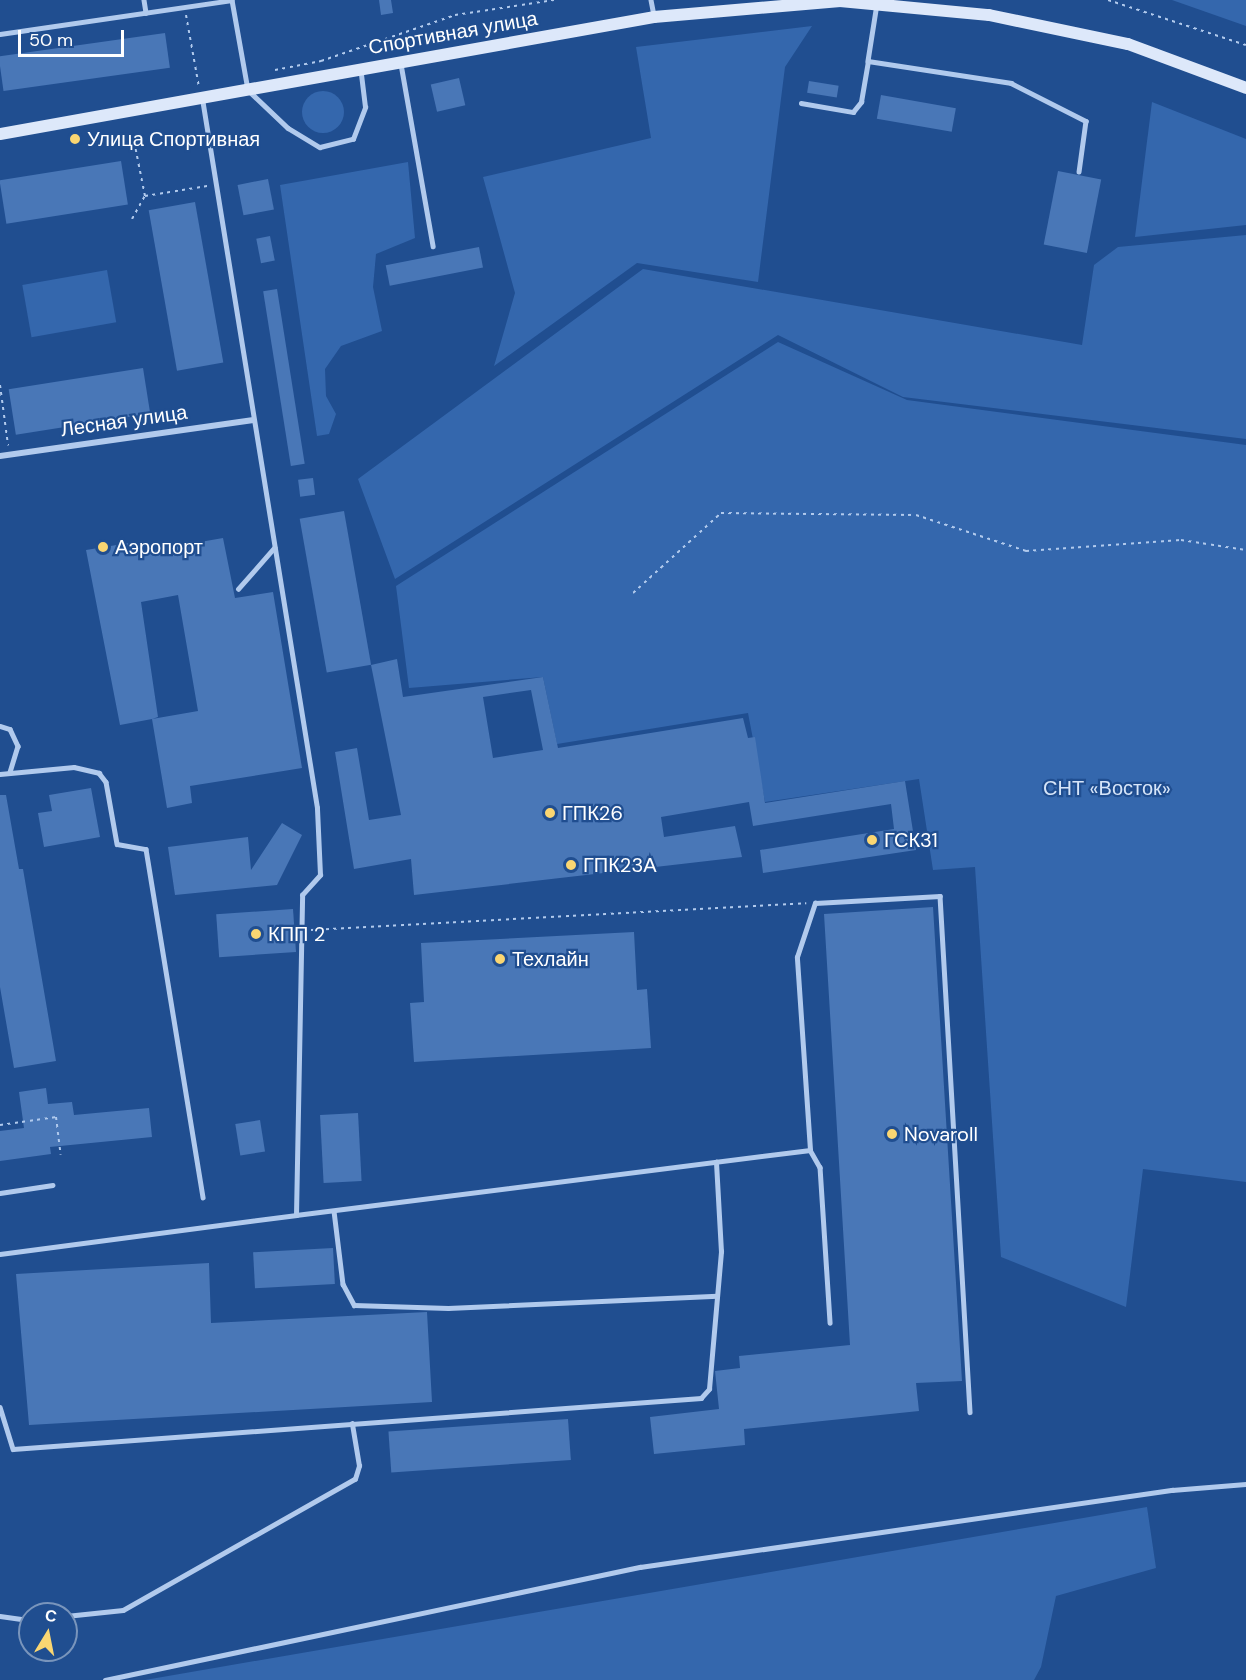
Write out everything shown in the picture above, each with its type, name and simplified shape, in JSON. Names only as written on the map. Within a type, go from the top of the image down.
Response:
[{"type":"street","name":"Спортивная улица","points":[[0,134],[654,17],[878,2],[989,15],[1128,44],[1246,88]]},
{"type":"street","name":"Лесная улица","points":[[0,456],[253,420]]},
{"type":"lane","points":[[144,0],[146,13]]},
{"type":"lane","points":[[0,34],[232,0],[248,90],[288,128],[320,147],[353,139],[365,107],[360,69]]},
{"type":"lane","points":[[651,0],[654,17]]},
{"type":"lane","points":[[801,103],[853,111],[861,102],[878,2]]},
{"type":"lane","points":[[868,61],[1011,83],[1086,121],[1079,172]]},
{"type":"lane","points":[[401,64],[433,246]]},
{"type":"lane","points":[[202,99],[317,808],[320,875],[302,895],[297,1215]]},
{"type":"lane","points":[[238,589],[274,548]]},
{"type":"lane","points":[[0,726],[10,729],[18,746],[10,773]]},
{"type":"lane","points":[[0,774],[74,767],[99,773],[106,782],[117,844],[146,849],[203,1197]]},
{"type":"lane","points":[[830,1323],[820,1167],[810,1150],[797,957],[814,903],[940,896],[970,1412]]},
{"type":"lane","points":[[0,1254],[810,1150]]},
{"type":"lane","points":[[0,1407],[13,1449],[701,1398],[709,1389],[721,1252],[716,1162]]},
{"type":"lane","points":[[0,1192],[52,1185]]},
{"type":"lane","points":[[334,1211],[343,1284],[354,1305],[448,1308],[717,1296]]},
{"type":"lane","points":[[78,1615],[123,1610],[355,1479],[359,1466],[352,1424]]},
{"type":"lane","points":[[105,1680],[640,1567],[1172,1490],[1246,1484]]},
{"type":"lane","points":[[0,1616],[18,1618]]},
{"type":"path","points":[[266,72],[321,61],[455,15],[554,0]]},
{"type":"path","points":[[1108,0],[1246,45]]},
{"type":"path","points":[[184,7],[199,83]]},
{"type":"path","points":[[132,219],[145,196],[133,135]]},
{"type":"path","points":[[145,196],[216,185]]},
{"type":"path","points":[[0,385],[9,454]]},
{"type":"path","points":[[633,593],[721,513],[916,515],[1026,551],[1181,540],[1246,550]]},
{"type":"path","points":[[301,930],[814,903]]},
{"type":"path","points":[[0,1125],[56,1117],[62,1155]]},
{"type":"green space","points":[[1172,0],[1246,0],[1246,26]]},
{"type":"green space","points":[[812,26],[785,67],[758,282],[637,263],[494,366],[515,293],[483,177],[651,138],[636,47]]},
{"type":"green space","points":[[323,91],[338,97],[344,112],[338,127],[323,133],[308,127],[302,112],[308,97]]},
{"type":"green space","points":[[1152,102],[1246,139],[1246,225],[1135,237]]},
{"type":"green space","points":[[408,162],[415,238],[376,254],[373,287],[382,331],[341,346],[325,369],[326,396],[336,414],[329,434],[317,436],[280,185]]},
{"type":"green space","points":[[1246,235],[1246,439],[903,397],[778,335],[395,579],[358,479],[643,269],[1082,345],[1094,265],[1118,247]]},
{"type":"green space","points":[[107,270],[116,322],[32,337],[22,285]]},
{"type":"green space","name":"СНТ «Восток»","points":[[778,342],[907,400],[1246,445],[1246,1182],[1143,1169],[1126,1307],[1001,1257],[975,867],[933,870],[919,779],[765,802],[748,713],[557,744],[543,677],[409,688],[396,586]]},
{"type":"green space","points":[[1147,1507],[1156,1568],[1056,1596],[1041,1667],[1034,1680],[145,1680]]},
{"type":"building","points":[[379,0],[391,0],[393,13],[381,15]]},
{"type":"building","points":[[165,33],[170,68],[4,91],[0,56]]},
{"type":"building","points":[[459,78],[465,105],[437,112],[431,85]]},
{"type":"building","points":[[809,81],[839,86],[837,98],[807,93]]},
{"type":"building","points":[[881,95],[956,108],[952,132],[877,119]]},
{"type":"building","points":[[121,161],[128,204],[6,224],[0,180]]},
{"type":"building","points":[[1058,171],[1101,179],[1087,253],[1044,245]]},
{"type":"building","points":[[268,179],[274,209],[243,215],[238,185]]},
{"type":"building","points":[[195,202],[223,363],[177,371],[149,210]]},
{"type":"building","points":[[270,236],[275,261],[261,263],[256,239]]},
{"type":"building","points":[[479,247],[483,268],[390,286],[386,265]]},
{"type":"building","points":[[277,289],[305,464],[291,466],[263,291]]},
{"type":"building","points":[[143,368],[150,413],[16,435],[9,389]]},
{"type":"building","points":[[313,478],[315,495],[300,497],[298,480]]},
{"type":"building","points":[[344,511],[371,665],[327,672],[300,519]]},
{"type":"building","points":[[223,538],[235,598],[273,592],[302,768],[190,786],[192,803],[167,808],[152,719],[120,725],[86,550],[129,543],[132,554]],"holes":[[[178,595],[198,711],[152,719],[158,717],[141,602]]]},
{"type":"building","points":[[397,659],[403,697],[543,677],[558,748],[743,718],[748,738],[755,737],[765,803],[905,781],[916,850],[763,873],[760,850],[894,829],[891,804],[753,826],[749,802],[661,817],[664,837],[735,826],[742,857],[414,895],[411,859],[354,869],[335,752],[357,748],[369,820],[401,815],[371,665]],"holes":[[[531,690],[543,750],[493,758],[483,697]]]},
{"type":"building","points":[[91,788],[100,837],[44,847],[38,813],[52,811],[49,795]]},
{"type":"building","points":[[0,795],[6,795],[19,869],[23,869],[56,1061],[14,1068],[0,987]]},
{"type":"building","points":[[282,823],[302,835],[277,885],[175,895],[168,847],[248,837],[251,870]]},
{"type":"building","name":"Novaroll","points":[[933,907],[962,1381],[916,1383],[919,1411],[744,1429],[745,1445],[654,1454],[650,1417],[719,1409],[715,1371],[740,1368],[739,1356],[850,1345],[824,914]]},
{"type":"building","name":"КПП 2","points":[[293,909],[296,952],[219,957],[216,914]]},
{"type":"building","points":[[634,932],[637,990],[647,989],[651,1048],[414,1062],[410,1003],[424,1002],[421,943]]},
{"type":"building","points":[[46,1088],[48,1104],[72,1102],[74,1115],[149,1108],[152,1137],[50,1147],[51,1154],[0,1161],[0,1131],[24,1128],[19,1092]]},
{"type":"building","points":[[358,1113],[362,1181],[324,1183],[320,1115]]},
{"type":"building","points":[[260,1120],[265,1152],[240,1156],[235,1124]]},
{"type":"building","points":[[333,1248],[335,1284],[255,1288],[253,1252]]},
{"type":"building","points":[[209,1263],[211,1323],[427,1312],[432,1402],[29,1425],[16,1274]]},
{"type":"building","points":[[568,1419],[571,1460],[391,1472],[388,1432]]},
{"type":"place","name":"Улица Спортивная","points":[[75,139]]},
{"type":"place","name":"Аэропорт","points":[[103,547]]},
{"type":"place","name":"ГПК26","points":[[550,813]]},
{"type":"place","name":"ГСК31","points":[[872,840]]},
{"type":"place","name":"ГПК23А","points":[[571,865]]},
{"type":"place","name":"КПП 2","points":[[256,934]]},
{"type":"place","name":"Техлайн","points":[[500,959]]},
{"type":"place","name":"Novaroll","points":[[892,1134]]}]
